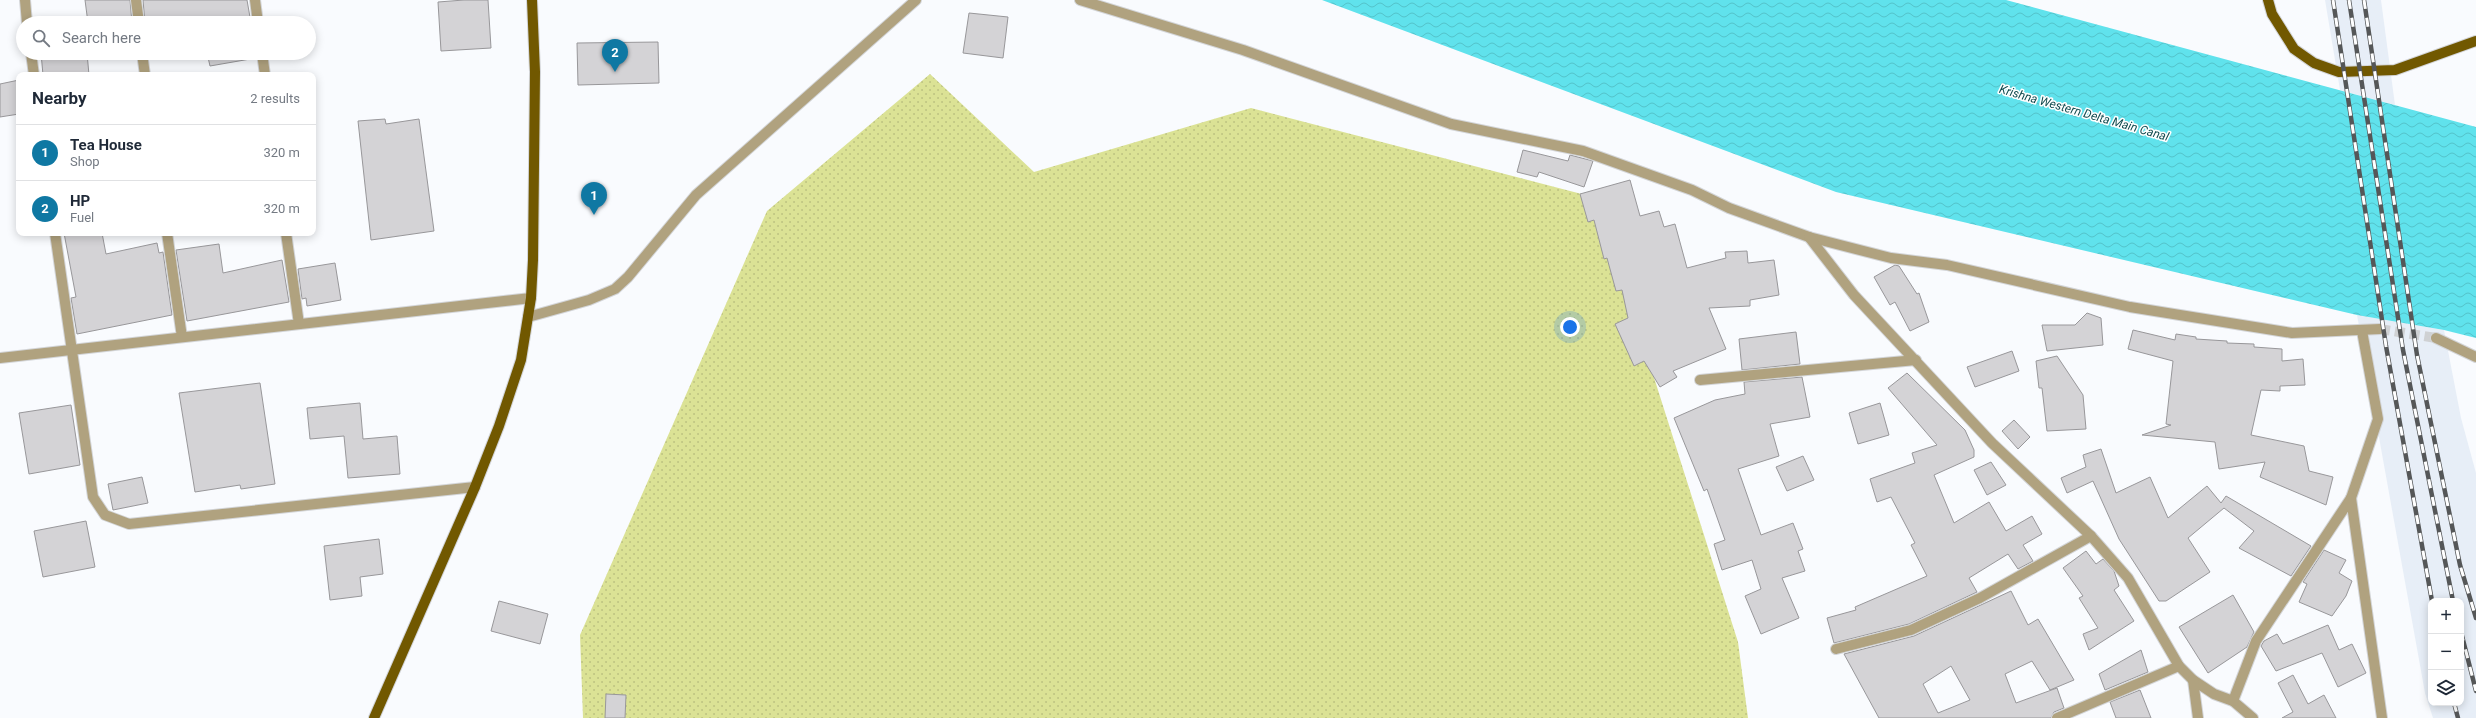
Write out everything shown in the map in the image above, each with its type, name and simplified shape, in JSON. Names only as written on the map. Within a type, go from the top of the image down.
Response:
[{"type":"main road","points":[[374,718],[475,487],[499,426],[521,360],[531,298],[534,80],[532,0]]},
{"type":"main road","points":[[2268,0],[2272,14],[2294,49],[2314,63],[2339,72],[2395,70],[2476,41]]},
{"type":"street","points":[[25,0],[26,16]]},
{"type":"street","points":[[136,0],[138,16]]},
{"type":"street","points":[[255,0],[257,16]]},
{"type":"street","points":[[528,317],[589,300],[615,289],[628,277],[701,190],[916,0]]},
{"type":"street","points":[[1080,0],[1243,50],[1451,124],[1583,151],[1692,190],[1729,208],[1809,237],[1891,258],[1947,265],[2130,307],[2292,333],[2380,329]]},
{"type":"street","points":[[32,60],[34,72]]},
{"type":"street","points":[[143,60],[145,72]]},
{"type":"street","points":[[263,60],[265,72]]},
{"type":"street","points":[[55,236],[93,497],[105,515],[129,524],[475,487]]},
{"type":"street","points":[[167,236],[182,337]]},
{"type":"street","points":[[286,236],[299,324]]},
{"type":"street","points":[[1809,237],[1854,295],[1992,443],[2091,536],[2128,578],[2178,666],[2193,680],[2214,694],[2233,701],[2253,718]]},
{"type":"street","points":[[0,358],[531,298]]},
{"type":"street","points":[[2233,701],[2256,641],[2351,498],[2378,419],[2362,331]]},
{"type":"street","points":[[2436,338],[2476,357]]},
{"type":"street","points":[[1700,380],[1916,360]]},
{"type":"street","points":[[2351,498],[2382,718]]},
{"type":"street","points":[[1836,649],[1911,630],[1980,598],[2091,536]]},
{"type":"street","points":[[2057,718],[2178,666]]},
{"type":"street","points":[[2193,680],[2198,718]]},
{"type":"shaded area","points":[[2325,0],[2381,0],[2395,105],[2340,90]]},
{"type":"shaded area","points":[[2357,315],[2444,330],[2461,418],[2476,473],[2476,718],[2433,718],[2429,706],[2464,706],[2464,598],[2428,598],[2428,702],[2425,693]]},
{"type":"green space","points":[[930,74],[1034,172],[1251,108],[1597,198],[1738,642],[1748,718],[583,718],[580,635],[767,211]]},
{"type":"water","name":"Krishna Western Delta Main Canal","points":[[1322,0],[2006,0],[2476,127],[2476,338],[2444,330],[2357,315],[1836,192]]},
{"type":"building","points":[[85,0],[130,0],[131,16],[87,16]]},
{"type":"building","points":[[143,0],[247,0],[250,16],[144,16]]},
{"type":"building","points":[[488,0],[491,48],[441,51],[438,2]]},
{"type":"building","points":[[969,13],[1008,17],[1003,58],[963,53]]},
{"type":"building","points":[[658,42],[659,83],[578,85],[577,43]]},
{"type":"building","points":[[42,60],[88,60],[89,72],[43,72]]},
{"type":"building","points":[[209,60],[244,60],[210,66]]},
{"type":"building","points":[[16,81],[16,114],[0,117],[0,84]]},
{"type":"building","points":[[385,119],[386,124],[419,119],[434,231],[371,240],[358,121]]},
{"type":"building","points":[[1523,150],[1568,161],[1570,155],[1593,161],[1584,187],[1539,172],[1537,177],[1517,172]]},
{"type":"building","points":[[1630,180],[1640,216],[1659,211],[1664,227],[1675,224],[1687,268],[1726,258],[1725,252],[1747,251],[1748,263],[1774,260],[1779,295],[1750,300],[1750,306],[1709,308],[1726,349],[1673,371],[1677,377],[1660,387],[1644,361],[1634,366],[1615,324],[1628,318],[1622,290],[1616,291],[1607,258],[1604,259],[1594,220],[1588,222],[1580,194]]},
{"type":"building","points":[[65,236],[103,236],[106,254],[157,243],[159,253],[163,252],[172,315],[77,334],[71,298],[76,297]]},
{"type":"building","points":[[219,244],[223,273],[282,260],[289,302],[187,321],[176,250]]},
{"type":"building","points":[[335,263],[341,300],[307,306],[306,298],[302,299],[298,269]]},
{"type":"building","points":[[1895,265],[1899,266],[1917,294],[1919,293],[1929,322],[1910,331],[1895,302],[1890,305],[1874,277]]},
{"type":"building","points":[[2087,313],[2101,318],[2103,345],[2047,351],[2042,325],[2075,325]]},
{"type":"building","points":[[2133,330],[2175,340],[2176,334],[2196,337],[2196,339],[2227,341],[2227,343],[2254,344],[2254,347],[2282,349],[2282,361],[2303,359],[2305,385],[2280,386],[2280,391],[2261,390],[2251,435],[2304,446],[2309,471],[2333,477],[2326,505],[2260,477],[2265,462],[2219,469],[2215,442],[2142,435],[2171,425],[2166,424],[2173,361],[2128,349]]},
{"type":"building","points":[[1796,332],[1800,364],[1742,370],[1739,339]]},
{"type":"building","points":[[2012,351],[2019,371],[1975,387],[1967,367]]},
{"type":"building","points":[[2057,356],[2083,395],[2086,429],[2047,431],[2042,388],[2039,388],[2036,361]]},
{"type":"building","points":[[1907,373],[1965,430],[1974,450],[1974,457],[1934,475],[1954,523],[1989,502],[2006,531],[2032,516],[2042,534],[2023,545],[2033,561],[2018,569],[2008,554],[1969,578],[1977,592],[1909,624],[1834,643],[1827,618],[1856,610],[1855,607],[1927,576],[1911,545],[1915,543],[1891,497],[1877,502],[1870,479],[1915,463],[1912,453],[1937,445],[1888,388]]},
{"type":"building","points":[[1802,377],[1810,417],[1770,424],[1779,456],[1738,469],[1761,535],[1793,523],[1803,549],[1798,551],[1805,571],[1782,578],[1799,618],[1761,634],[1745,596],[1761,589],[1752,560],[1722,570],[1714,544],[1725,540],[1707,489],[1704,491],[1674,418],[1715,400],[1745,394],[1744,382]]},
{"type":"building","points":[[260,383],[275,484],[241,489],[240,485],[195,492],[179,393]]},
{"type":"building","points":[[360,403],[363,439],[397,436],[400,474],[348,478],[344,436],[310,439],[307,408]]},
{"type":"building","points":[[1880,403],[1889,435],[1858,444],[1849,413]]},
{"type":"building","points":[[71,405],[80,465],[29,474],[19,413]]},
{"type":"building","points":[[2014,420],[2030,437],[2018,449],[2002,431]]},
{"type":"building","points":[[2101,449],[2116,493],[2150,477],[2168,518],[2207,486],[2221,503],[2226,496],[2311,546],[2291,576],[2239,548],[2254,531],[2224,508],[2188,538],[2210,572],[2166,601],[2159,601],[2119,539],[2093,481],[2067,493],[2061,478],[2086,467],[2083,455]]},
{"type":"building","points":[[1803,456],[1814,480],[1787,491],[1776,467]]},
{"type":"building","points":[[1991,462],[2006,485],[1987,495],[1974,470]]},
{"type":"building","points":[[142,477],[148,503],[113,510],[108,484]]},
{"type":"building","points":[[86,521],[95,567],[43,577],[34,531]]},
{"type":"building","points":[[379,539],[383,574],[360,577],[362,596],[330,600],[324,546]]},
{"type":"building","points":[[2324,550],[2346,560],[2339,573],[2352,581],[2346,596],[2332,616],[2299,602],[2307,584],[2303,582]]},
{"type":"building","points":[[2086,551],[2096,564],[2103,559],[2114,571],[2119,586],[2114,590],[2134,621],[2089,650],[2083,634],[2098,628],[2079,598],[2083,596],[2063,568]]},
{"type":"building","points":[[2011,591],[2028,625],[2038,619],[2074,680],[2050,690],[2032,661],[2005,674],[2016,703],[2057,688],[2064,708],[2054,712],[2051,718],[1879,718],[1844,654],[1914,636]],"holes":[[[1951,666],[1970,700],[1938,713],[1923,684]]]},
{"type":"building","points":[[2233,595],[2254,632],[2247,647],[2208,673],[2179,627]]},
{"type":"building","points":[[499,601],[548,614],[540,644],[491,631]]},
{"type":"building","points":[[2328,625],[2339,650],[2352,644],[2366,673],[2338,687],[2322,653],[2276,671],[2261,646],[2264,641],[2277,634],[2283,644]]},
{"type":"building","points":[[2141,650],[2148,672],[2105,690],[2099,674]]},
{"type":"building","points":[[2293,675],[2308,704],[2324,695],[2336,718],[2282,718],[2293,712],[2278,683]]},
{"type":"building","points":[[2140,690],[2151,718],[2116,718],[2110,702]]},
{"type":"building","points":[[606,694],[626,695],[625,718],[605,718]]},
{"type":"tunnel","points":[[2380,329],[2436,338]]},
{"type":"railway","points":[[2333,0],[2386,346],[2431,598]]},
{"type":"railway","points":[[2349,0],[2403,350],[2452,598]]},
{"type":"railway","points":[[2364,0],[2417,355],[2460,565],[2476,618]]},
{"type":"railway","points":[[2462,634],[2476,691]]},
{"type":"railway","points":[[2455,706],[2458,718]]},
{"type":"place","name":"HP","points":[[615,72]]},
{"type":"place","name":"Tea House","points":[[594,215]]}]
